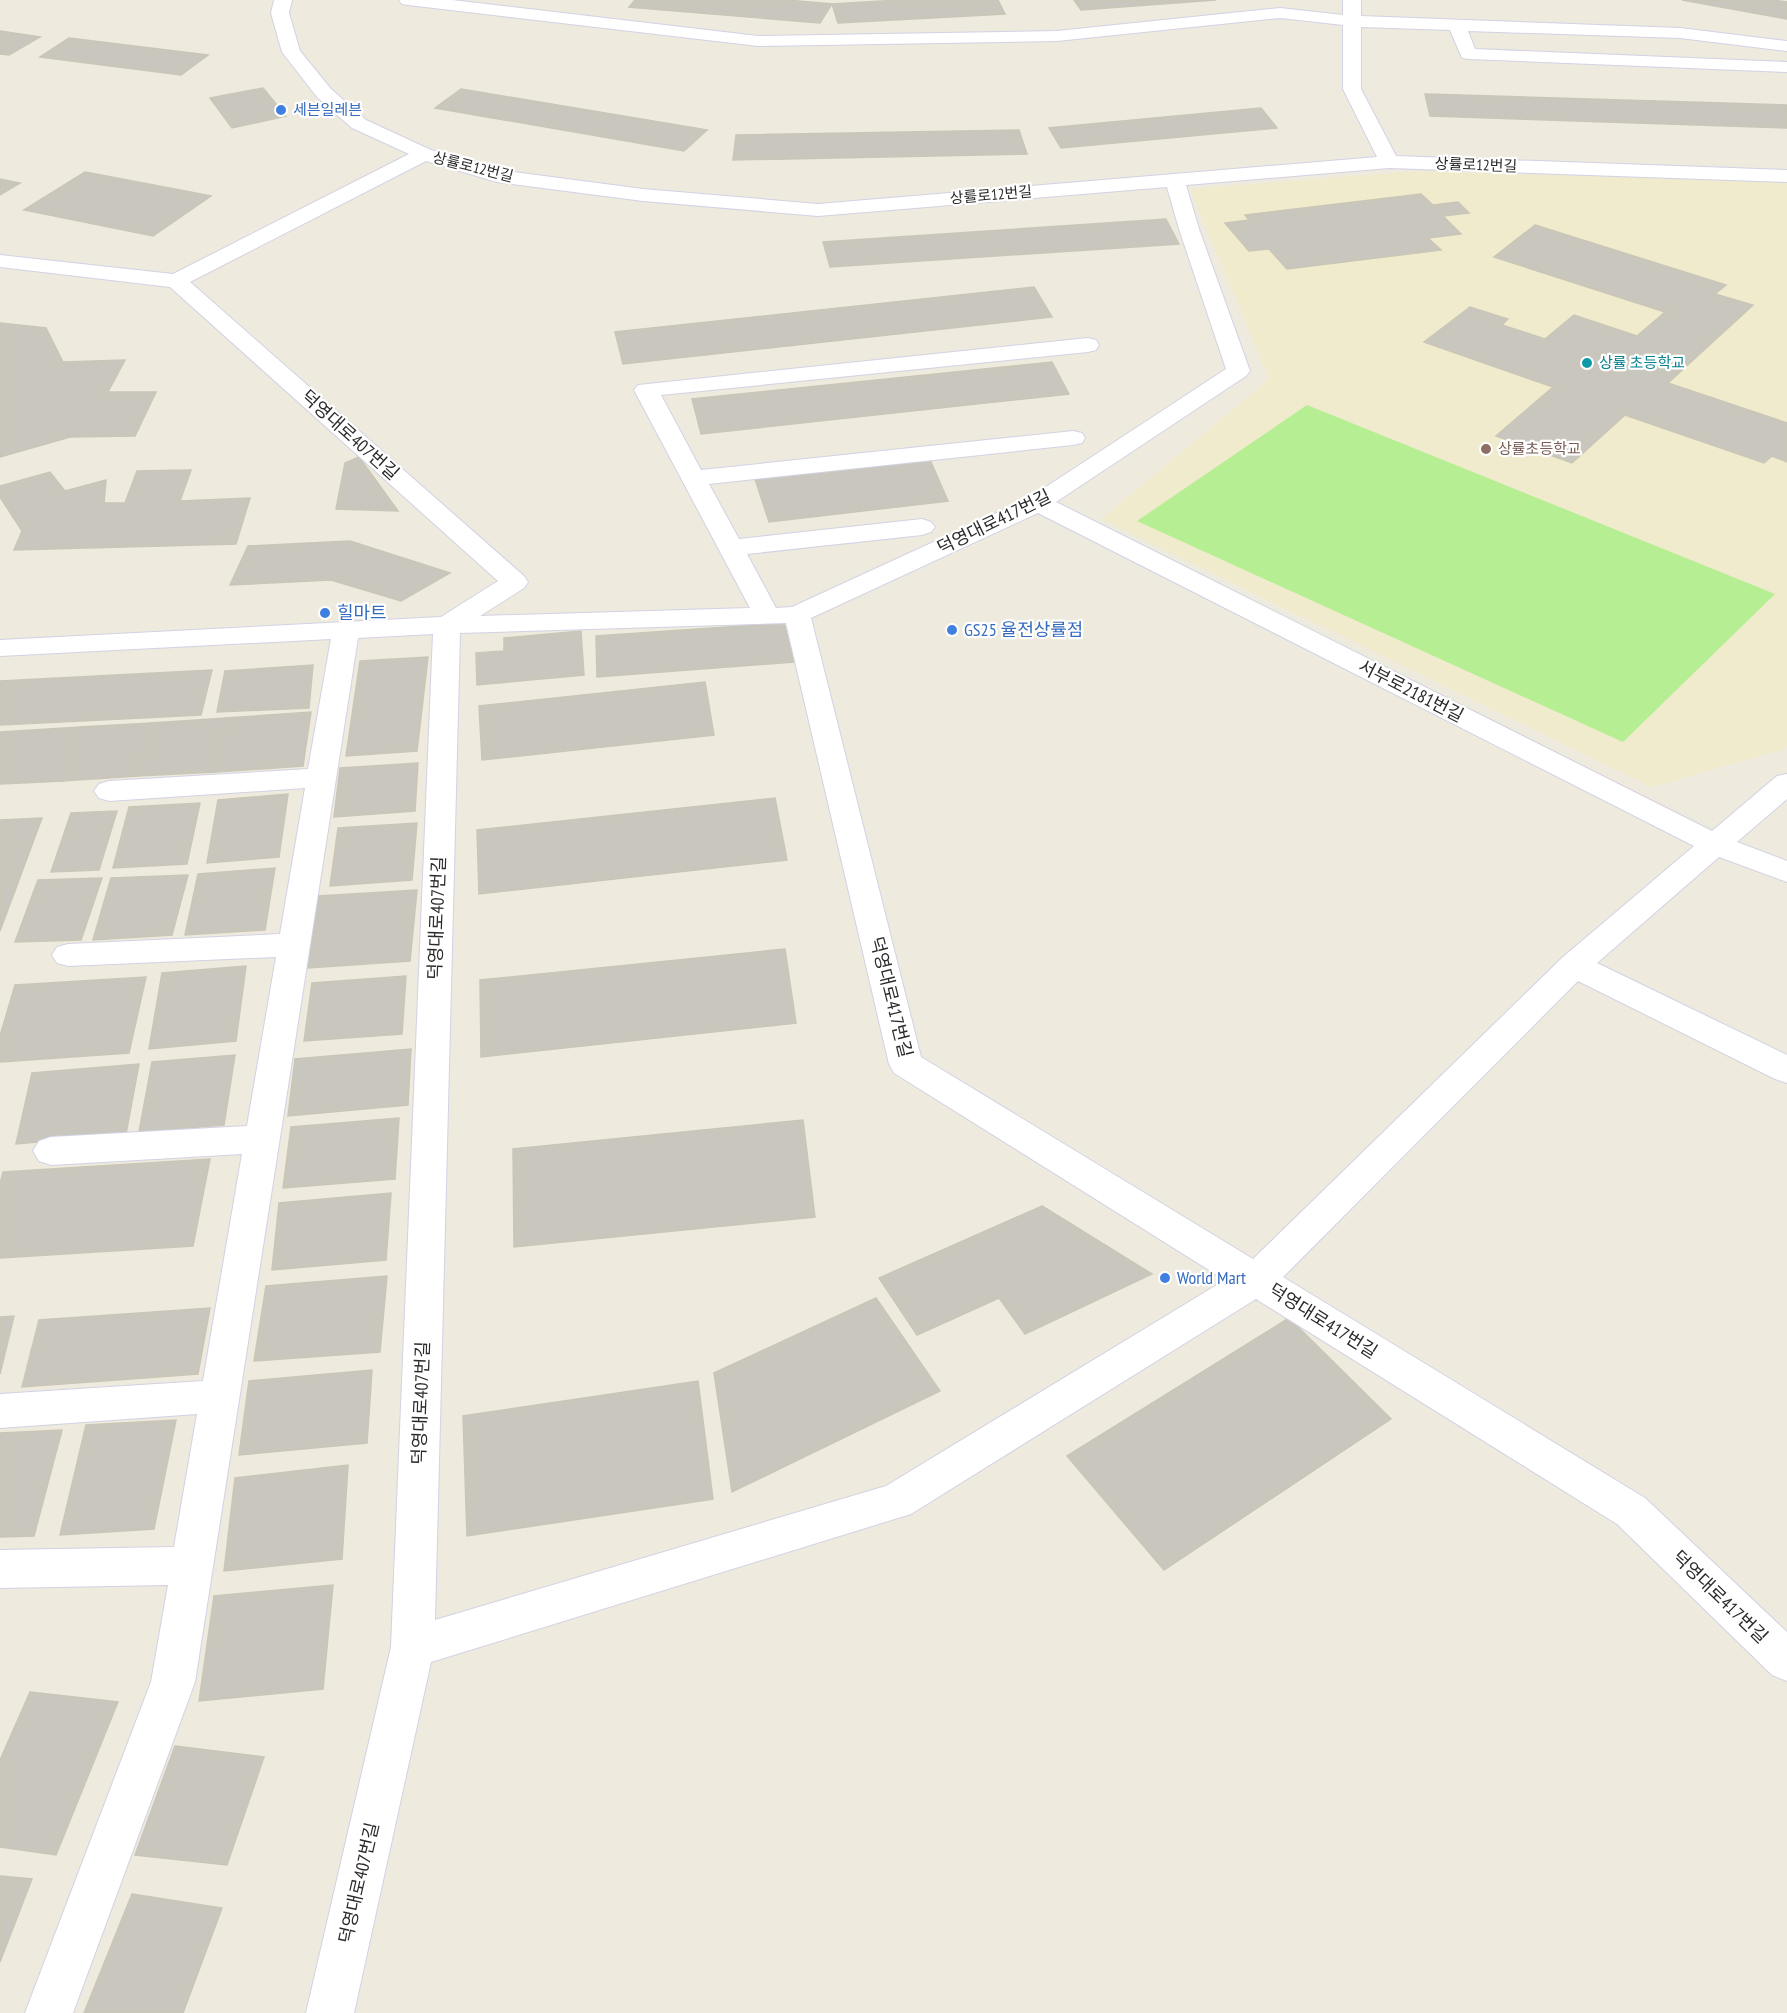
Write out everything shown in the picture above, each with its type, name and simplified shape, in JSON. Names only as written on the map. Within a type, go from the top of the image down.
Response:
[{"type":"street","name":"상률로12번길","points":[[283,0],[280,13],[291,52],[324,93],[359,124],[424,154],[497,176],[643,195],[818,210],[1389,162],[1787,176]]},
{"type":"street","points":[[408,0],[758,41],[1057,36],[1280,13],[1352,21],[1680,33],[1787,46]]},
{"type":"street","points":[[1352,0],[1352,89],[1389,162]]},
{"type":"street","points":[[575,20],[591,6]]},
{"type":"street","points":[[1457,25],[1468,54],[1787,67]]},
{"type":"street","points":[[0,261],[176,281],[424,154]]},
{"type":"street","name":"덕영대로417번길","points":[[1175,180],[1189,229],[1238,372],[1038,503],[782,616],[906,1064],[1631,1511],[1787,1661]]},
{"type":"street","name":"덕영대로407번길","points":[[176,281],[515,582],[447,625],[413,1647],[330,2013]]},
{"type":"street","points":[[782,616],[731,548],[646,390],[1088,345]]},
{"type":"street","points":[[693,478],[1073,438]]},
{"type":"street","name":"서부로2181번길","points":[[1038,503],[1714,844],[1787,872]]},
{"type":"street","points":[[731,548],[922,527]]},
{"type":"street","points":[[0,648],[447,625],[782,616]]},
{"type":"street","points":[[49,2013],[173,1682],[345,630]]},
{"type":"street","points":[[109,791],[321,778]]},
{"type":"street","points":[[413,1647],[897,1501],[1256,1280],[1574,965],[1787,783]]},
{"type":"street","points":[[68,956],[294,945]]},
{"type":"street","points":[[1574,965],[1787,1070]]},
{"type":"street","points":[[51,1151],[262,1139]]},
{"type":"street","points":[[0,1411],[221,1396]]},
{"type":"street","points":[[0,1569],[193,1566]]},
{"type":"shaded area","name":"상률초등학교","points":[[1418,171],[1787,182],[1787,746],[1784,749],[1652,787],[1101,519],[1269,379],[1190,189]]},
{"type":"green space","points":[[1307,405],[1775,594],[1623,742],[1137,521]]},
{"type":"building","points":[[635,0],[787,0],[832,4],[820,23],[629,7]]},
{"type":"building","points":[[899,0],[998,0],[1005,14],[838,23],[832,4]]},
{"type":"building","points":[[1074,0],[1216,0],[1081,10]]},
{"type":"building","points":[[1682,0],[1787,2],[1787,19]]},
{"type":"building","points":[[0,31],[40,37],[9,55],[0,54]]},
{"type":"building","points":[[69,38],[208,55],[181,75],[40,57]]},
{"type":"building","points":[[263,88],[286,116],[232,128],[210,98]]},
{"type":"building","points":[[461,89],[707,130],[684,151],[435,108]]},
{"type":"building","points":[[1425,94],[1787,105],[1787,128],[1430,116]]},
{"type":"building","points":[[1261,108],[1277,128],[1061,148],[1049,128]]},
{"type":"building","points":[[1019,130],[1027,154],[733,160],[736,135]]},
{"type":"building","points":[[85,172],[211,196],[153,236],[24,210]]},
{"type":"building","points":[[0,179],[20,183],[0,195]]},
{"type":"building","points":[[1421,194],[1433,205],[1458,202],[1469,213],[1443,216],[1461,234],[1428,238],[1441,250],[1287,269],[1269,249],[1249,251],[1225,223],[1249,220],[1245,215]]},
{"type":"building","points":[[1166,219],[1179,244],[830,267],[823,242]]},
{"type":"building","name":"상률 초등학교","points":[[1535,225],[1726,285],[1715,294],[1753,305],[1668,383],[1787,423],[1787,462],[1772,456],[1764,463],[1625,415],[1572,463],[1496,436],[1553,387],[1424,342],[1470,307],[1508,319],[1502,325],[1545,339],[1574,315],[1637,336],[1665,312],[1494,257]]},
{"type":"building","points":[[1034,287],[1052,317],[623,364],[615,332]]},
{"type":"building","points":[[0,323],[46,328],[63,362],[125,360],[108,392],[156,392],[135,436],[70,437],[0,457]]},
{"type":"building","points":[[1052,362],[1069,394],[701,434],[692,399]]},
{"type":"building","points":[[928,455],[948,501],[769,522],[754,476]]},
{"type":"building","points":[[359,457],[398,511],[336,509],[345,463]]},
{"type":"building","points":[[191,470],[180,501],[250,498],[236,544],[14,550],[22,531],[0,497],[0,486],[50,472],[65,491],[106,480],[104,503],[125,503],[137,471]]},
{"type":"building","points":[[350,541],[450,573],[401,601],[331,580],[230,585],[248,546]]},
{"type":"building","points":[[784,623],[794,662],[597,677],[596,636]]},
{"type":"building","points":[[581,631],[584,675],[477,685],[476,653],[504,651],[504,638]]},
{"type":"building","points":[[428,657],[417,751],[346,756],[360,661]]},
{"type":"building","points":[[313,665],[309,708],[217,712],[225,671]]},
{"type":"building","points":[[212,670],[201,715],[0,725],[0,681]]},
{"type":"building","points":[[705,682],[714,735],[482,760],[479,706]]},
{"type":"building","points":[[311,712],[303,766],[216,772],[226,718]]},
{"type":"building","points":[[226,718],[216,772],[138,776],[151,723]]},
{"type":"building","points":[[151,723],[138,776],[63,781],[80,727]]},
{"type":"building","points":[[80,727],[63,781],[0,784],[0,732]]},
{"type":"building","points":[[418,763],[415,811],[334,817],[340,768]]},
{"type":"building","points":[[288,794],[279,857],[207,863],[218,800]]},
{"type":"building","points":[[775,798],[787,860],[479,894],[477,830]]},
{"type":"building","points":[[200,803],[187,864],[113,868],[129,807]]},
{"type":"building","points":[[117,811],[99,870],[51,872],[71,813]]},
{"type":"building","points":[[42,818],[0,931],[0,820]]},
{"type":"building","points":[[417,823],[412,880],[330,886],[338,828]]},
{"type":"building","points":[[275,868],[265,930],[185,935],[198,874]]},
{"type":"building","points":[[188,875],[172,935],[93,940],[111,878]]},
{"type":"building","points":[[102,878],[81,940],[15,942],[38,880]]},
{"type":"building","points":[[417,890],[410,961],[308,968],[318,896]]},
{"type":"building","points":[[785,949],[796,1023],[481,1057],[480,980]]},
{"type":"building","points":[[246,966],[236,1041],[149,1049],[162,973]]},
{"type":"building","points":[[406,976],[402,1034],[304,1041],[312,983]]},
{"type":"building","points":[[146,977],[129,1053],[0,1062],[0,1036],[15,985]]},
{"type":"building","points":[[411,1049],[408,1105],[288,1116],[295,1059]]},
{"type":"building","points":[[235,1055],[224,1125],[139,1132],[152,1062]]},
{"type":"building","points":[[139,1064],[126,1134],[16,1144],[32,1073]]},
{"type":"building","points":[[399,1118],[395,1179],[283,1188],[291,1127]]},
{"type":"building","points":[[803,1120],[815,1217],[514,1247],[513,1149]]},
{"type":"building","points":[[210,1159],[193,1246],[0,1258],[0,1184],[3,1172]]},
{"type":"building","points":[[391,1193],[386,1260],[272,1270],[279,1203]]},
{"type":"building","points":[[1042,1206],[1152,1274],[1025,1334],[999,1298],[917,1335],[879,1278]]},
{"type":"building","points":[[387,1276],[380,1352],[254,1361],[266,1286]]},
{"type":"building","points":[[876,1298],[940,1391],[732,1492],[714,1373]]},
{"type":"building","points":[[210,1308],[198,1374],[22,1387],[39,1320]]},
{"type":"building","points":[[14,1316],[0,1374],[0,1317]]},
{"type":"building","points":[[1289,1318],[1391,1419],[1164,1570],[1067,1456]]},
{"type":"building","points":[[372,1370],[367,1443],[239,1455],[249,1381]]},
{"type":"building","points":[[698,1381],[713,1499],[467,1536],[463,1416]]},
{"type":"building","points":[[176,1420],[154,1529],[60,1535],[86,1425]]},
{"type":"building","points":[[62,1430],[34,1536],[0,1537],[0,1433]]},
{"type":"building","points":[[348,1465],[342,1559],[224,1571],[235,1478]]},
{"type":"building","points":[[333,1585],[323,1689],[199,1701],[214,1596]]},
{"type":"building","points":[[30,1692],[118,1702],[56,1855],[0,1847],[0,1760]]},
{"type":"building","points":[[175,1746],[264,1757],[227,1865],[135,1855]]},
{"type":"building","points":[[0,1876],[32,1879],[0,1962]]},
{"type":"building","points":[[132,1894],[222,1908],[183,2013],[84,2013]]},
{"type":"place","name":"세븐일레븐","points":[[281,110]]},
{"type":"place","name":"상률 초등학교","points":[[1587,363]]},
{"type":"place","name":"상률초등학교","points":[[1486,449]]},
{"type":"place","name":"힐마트","points":[[325,613]]},
{"type":"place","name":"GS25 율전상률점","points":[[952,630]]},
{"type":"place","name":"World Mart","points":[[1165,1278]]}]
